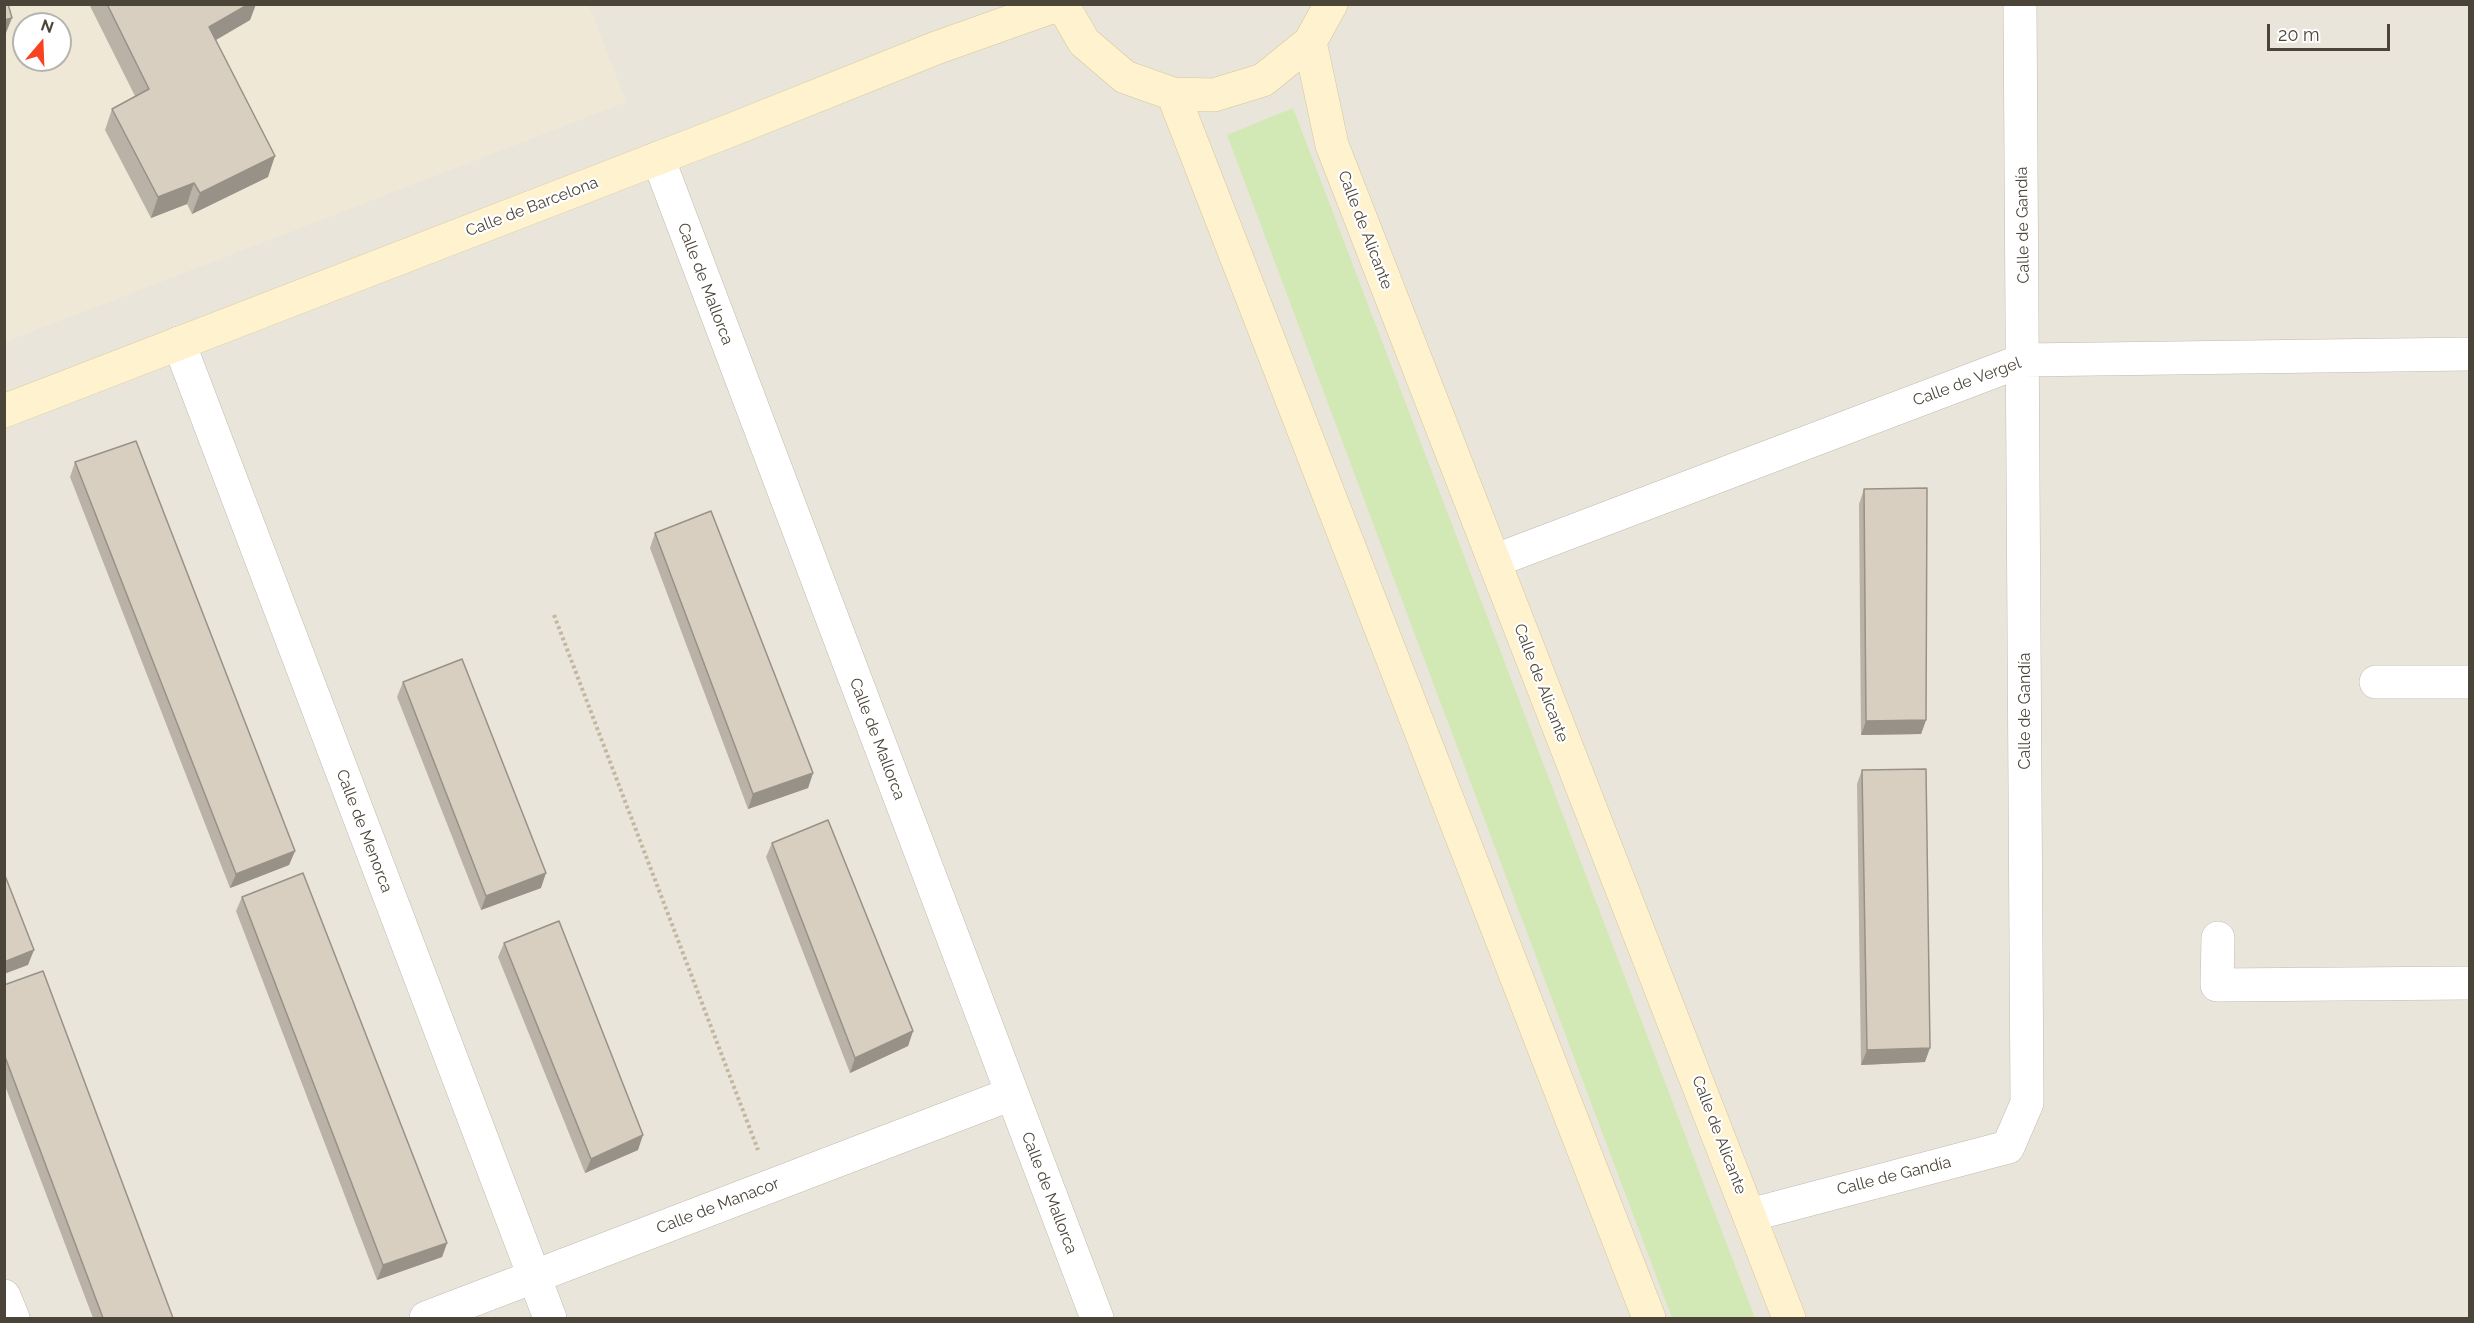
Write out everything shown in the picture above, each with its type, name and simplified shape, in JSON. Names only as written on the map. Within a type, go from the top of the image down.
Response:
[{"type":"street","points":[[1061,4],[1084,42],[1125,77],[1173,94],[1214,95],[1263,80],[1310,42],[1331,4]]},
{"type":"street","name":"Calle de Barcelona","points":[[4,411],[936,48],[1061,4]]},
{"type":"street","name":"Calle de Gandía","points":[[1750,1215],[2008,1147],[2027,1103],[2020,4]]},
{"type":"street","name":"Calle de Alicante","points":[[1310,42],[1332,145],[1789,1318]]},
{"type":"street","points":[[1173,94],[1649,1318]]},
{"type":"street","name":"Calle de Mallorca","points":[[658,158],[1097,1318]]},
{"type":"street","name":"Calle de Menorca","points":[[179,344],[550,1318]]},
{"type":"street","name":"Calle de Vergel","points":[[1494,561],[2024,360],[2469,354]]},
{"type":"street","points":[[2376,682],[2469,682]]},
{"type":"street","points":[[2218,938],[2217,986],[2469,983]]},
{"type":"street","name":"Calle de Manacor","points":[[426,1318],[1011,1094]]},
{"type":"street","points":[[4,1296],[13,1318]]},
{"type":"path","points":[[554,615],[772,1186]]},
{"type":"shaded area","points":[[5,5],[2469,5],[2469,1318],[5,1318]]},
{"type":"shaded area","points":[[5,5],[589,5],[626,102],[5,342]]},
{"type":"green space","points":[[1293,108],[1755,1318],[1672,1318],[1227,135]]},
{"type":"building","points":[[4,4],[8,4],[12,18],[4,20]]},
{"type":"building","points":[[107,4],[249,4],[209,27],[275,156],[200,193],[194,183],[158,197],[112,109],[149,89]]},
{"type":"building","points":[[136,441],[295,851],[236,874],[75,462]]},
{"type":"building","points":[[1927,488],[1926,720],[1866,721],[1864,489]]},
{"type":"building","points":[[711,511],[813,773],[753,794],[655,533]]},
{"type":"building","points":[[462,659],[546,873],[486,896],[403,682]]},
{"type":"building","points":[[1926,769],[1930,1048],[1867,1050],[1862,770]]},
{"type":"building","points":[[828,820],[913,1031],[855,1058],[772,843]]},
{"type":"building","points":[[4,873],[34,950],[4,962]]},
{"type":"building","points":[[303,873],[447,1243],[383,1265],[242,897]]},
{"type":"building","points":[[559,921],[643,1135],[591,1159],[504,943]]},
{"type":"building","points":[[43,971],[173,1318],[103,1318],[4,1054],[4,985]]}]
